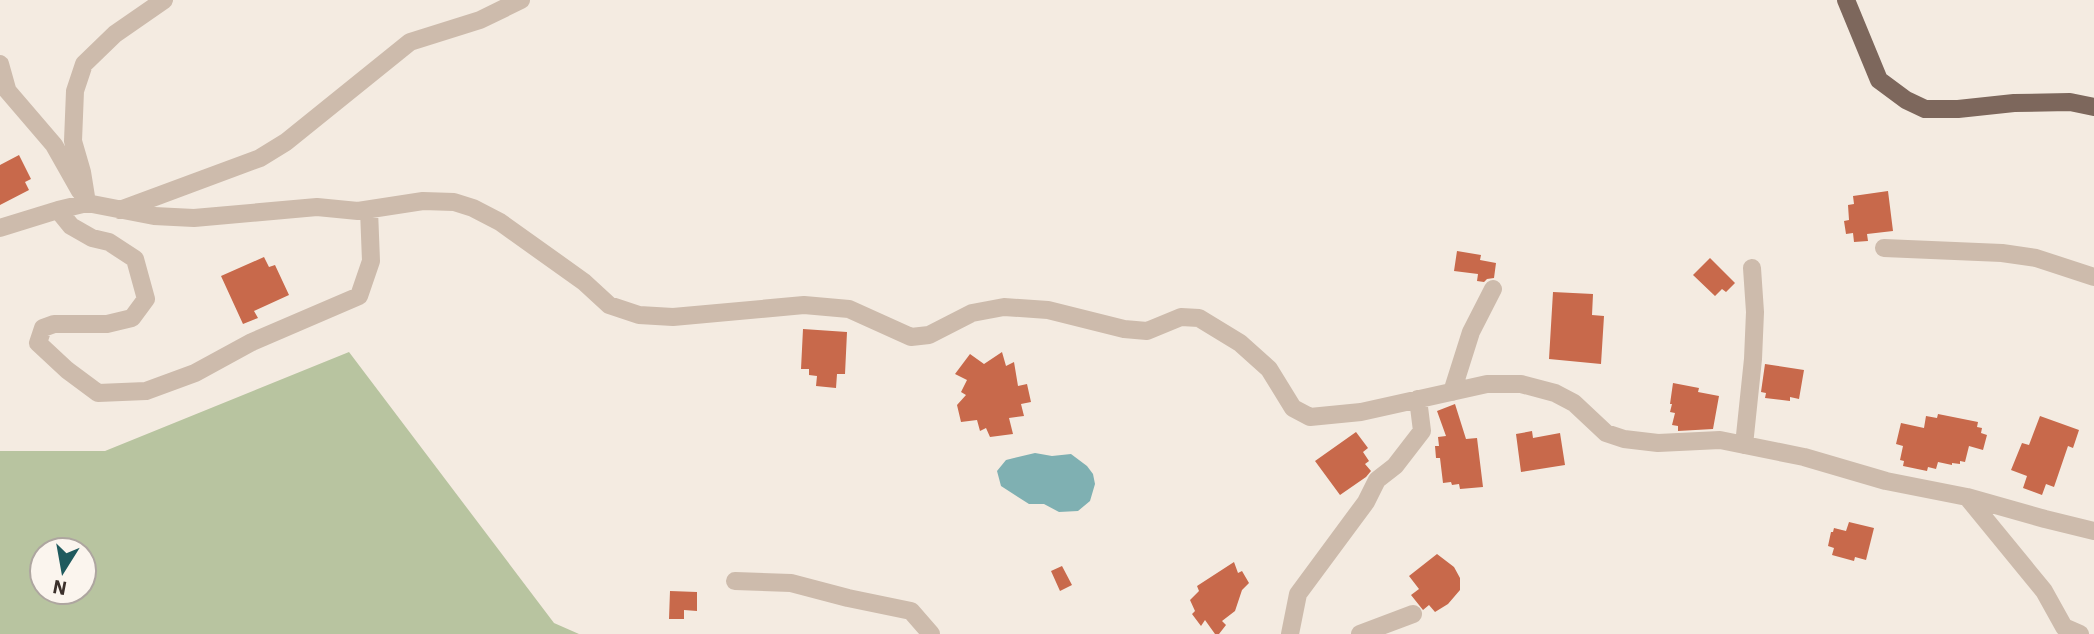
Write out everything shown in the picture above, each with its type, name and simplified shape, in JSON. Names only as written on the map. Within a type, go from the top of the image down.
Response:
[{"type":"main road","points":[[1846,0],[1878,80],[1906,100],[1925,109],[2070,102],[2094,107]]},
{"type":"street","points":[[87,203],[73,141],[75,91],[84,64],[115,34],[164,0]]},
{"type":"street","points":[[120,210],[260,158],[286,142],[410,42],[480,20],[521,0]]},
{"type":"street","points":[[0,64],[4,85],[54,145],[87,203]]},
{"type":"street","points":[[0,228],[87,203],[154,216],[194,218],[317,207],[369,210],[423,201],[454,202],[500,222],[542,250],[609,305],[639,315],[673,317],[804,305],[849,309],[912,337],[929,335],[972,313],[1004,307],[1048,310],[1124,329],[1147,331],[1181,317],[1199,318],[1240,342],[1269,369],[1293,408],[1310,417],[1362,412],[1487,384],[1521,384],[1555,393],[1574,403],[1606,433],[1624,439],[1658,443],[1720,440],[1804,457],[1885,481],[1967,497],[2094,531]]},
{"type":"street","points":[[58,210],[71,226],[92,238],[109,242],[135,259],[146,299],[132,317],[107,324],[54,324],[43,328],[38,343],[66,370],[98,393],[146,391],[195,373],[252,342],[359,296],[371,261],[369,210]]},
{"type":"street","points":[[1884,248],[2025,256],[2059,264],[2094,277]]},
{"type":"street","points":[[1744,445],[1754,359],[1752,268]]},
{"type":"street","points":[[1452,392],[1471,332],[1493,289]]},
{"type":"street","points":[[1290,634],[1298,594],[1366,502],[1377,480],[1395,467],[1422,432],[1418,399]]},
{"type":"street","points":[[1967,497],[2044,591],[2064,627],[2080,634]]},
{"type":"street","points":[[735,581],[791,583],[911,611],[931,634]]},
{"type":"street","points":[[1360,634],[1413,614]]},
{"type":"green space","points":[[349,352],[554,623],[579,634],[0,634],[0,451],[105,451]]},
{"type":"water","points":[[1035,453],[1052,456],[1071,454],[1087,466],[1093,474],[1095,484],[1090,501],[1078,511],[1059,512],[1044,504],[1029,504],[1001,486],[997,471],[1006,460]]},
{"type":"building","points":[[19,155],[31,179],[25,182],[29,190],[0,205],[0,165]]},
{"type":"building","points":[[1888,191],[1893,231],[1867,234],[1868,241],[1854,242],[1853,233],[1846,234],[1844,221],[1849,220],[1848,205],[1854,204],[1853,196]]},
{"type":"building","points":[[1457,251],[1481,255],[1480,260],[1496,263],[1494,278],[1484,282],[1477,281],[1478,274],[1454,271]]},
{"type":"building","points":[[264,257],[269,267],[275,265],[289,295],[254,311],[258,318],[243,324],[221,276]]},
{"type":"building","points":[[1710,258],[1735,283],[1726,292],[1722,289],[1715,296],[1693,275]]},
{"type":"building","points":[[1553,292],[1593,294],[1592,315],[1604,316],[1601,364],[1549,359]]},
{"type":"building","points":[[803,329],[847,332],[845,374],[837,374],[836,388],[816,386],[817,376],[809,375],[809,369],[801,369]]},
{"type":"building","points":[[1002,352],[1006,366],[1014,362],[1018,386],[1027,384],[1031,402],[1021,404],[1024,416],[1009,418],[1013,434],[990,437],[986,428],[980,431],[977,420],[961,422],[957,405],[966,395],[961,392],[967,380],[955,374],[970,354],[984,364]]},
{"type":"building","points":[[1765,364],[1804,370],[1799,399],[1790,397],[1790,401],[1765,398],[1766,393],[1761,392]]},
{"type":"building","points":[[1673,383],[1699,388],[1698,392],[1719,396],[1713,429],[1678,431],[1678,426],[1672,425],[1675,413],[1670,412]]},
{"type":"building","points":[[1455,404],[1466,439],[1477,438],[1483,487],[1460,489],[1459,484],[1443,483],[1440,458],[1436,458],[1435,446],[1439,446],[1438,437],[1446,436],[1437,411]]},
{"type":"building","points":[[1938,414],[1978,422],[1977,427],[1982,428],[1981,433],[1987,435],[1983,450],[1969,446],[1965,462],[1952,465],[1938,462],[1936,469],[1928,467],[1927,471],[1903,466],[1904,461],[1900,460],[1903,446],[1896,444],[1901,423],[1924,428],[1926,416],[1937,418]]},
{"type":"building","points":[[2040,416],[2079,430],[2073,448],[2068,446],[2054,487],[2046,484],[2042,495],[2023,488],[2027,476],[2011,470],[2022,443],[2029,445]]},
{"type":"building","points":[[1532,431],[1533,438],[1560,433],[1565,465],[1521,472],[1516,434]]},
{"type":"building","points":[[1356,432],[1368,448],[1363,452],[1369,461],[1365,464],[1371,471],[1340,495],[1315,461]]},
{"type":"building","points":[[1849,522],[1874,528],[1866,560],[1855,557],[1854,561],[1832,555],[1834,548],[1828,546],[1831,532],[1834,528],[1846,531]]},
{"type":"building","points":[[1437,554],[1454,567],[1460,578],[1460,590],[1448,604],[1435,612],[1429,605],[1423,610],[1411,595],[1419,589],[1409,576]]},
{"type":"building","points":[[1234,562],[1238,573],[1242,571],[1249,583],[1242,590],[1235,611],[1222,621],[1226,625],[1219,634],[1215,634],[1205,620],[1201,626],[1192,614],[1195,611],[1190,600],[1199,591],[1197,586]]},
{"type":"building","points":[[1062,566],[1072,585],[1060,591],[1051,571]]},
{"type":"building","points":[[670,591],[697,592],[697,611],[684,610],[684,619],[669,619]]}]
